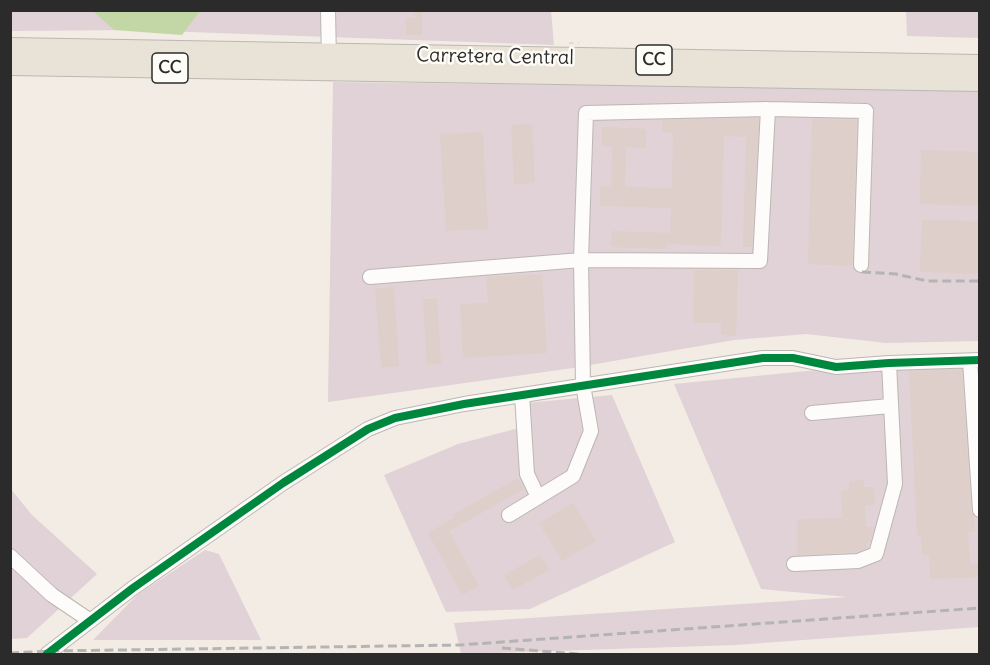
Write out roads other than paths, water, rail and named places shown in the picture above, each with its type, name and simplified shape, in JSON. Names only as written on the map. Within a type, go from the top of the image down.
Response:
[{"type":"highway","name":"Carretera Central","points":[[10,48],[329,62],[980,81]]},
{"type":"highway","name":"Carretera Central","points":[[10,64],[329,62],[980,65]]},
{"type":"street","points":[[328,10],[329,62]]},
{"type":"street","points":[[370,277],[581,260],[760,261],[768,109]]},
{"type":"street","points":[[509,515],[573,476],[591,431],[583,385],[581,260],[586,112],[768,109],[866,111],[861,265]]},
{"type":"street","points":[[47,654],[89,620],[283,483],[368,429],[395,418],[583,385],[763,358],[793,358],[836,367],[975,360],[980,510]]},
{"type":"street","points":[[794,564],[858,561],[876,554],[895,484],[889,363]]},
{"type":"street","points":[[522,395],[527,474],[538,497]]},
{"type":"street","points":[[813,413],[890,406]]},
{"type":"street","points":[[10,556],[52,595],[89,620]]},
{"type":"railway","points":[[862,272],[896,274],[927,281],[980,281]]},
{"type":"railway","points":[[10,653],[460,645],[980,608]]},
{"type":"railway","points":[[502,648],[579,654]]}]
